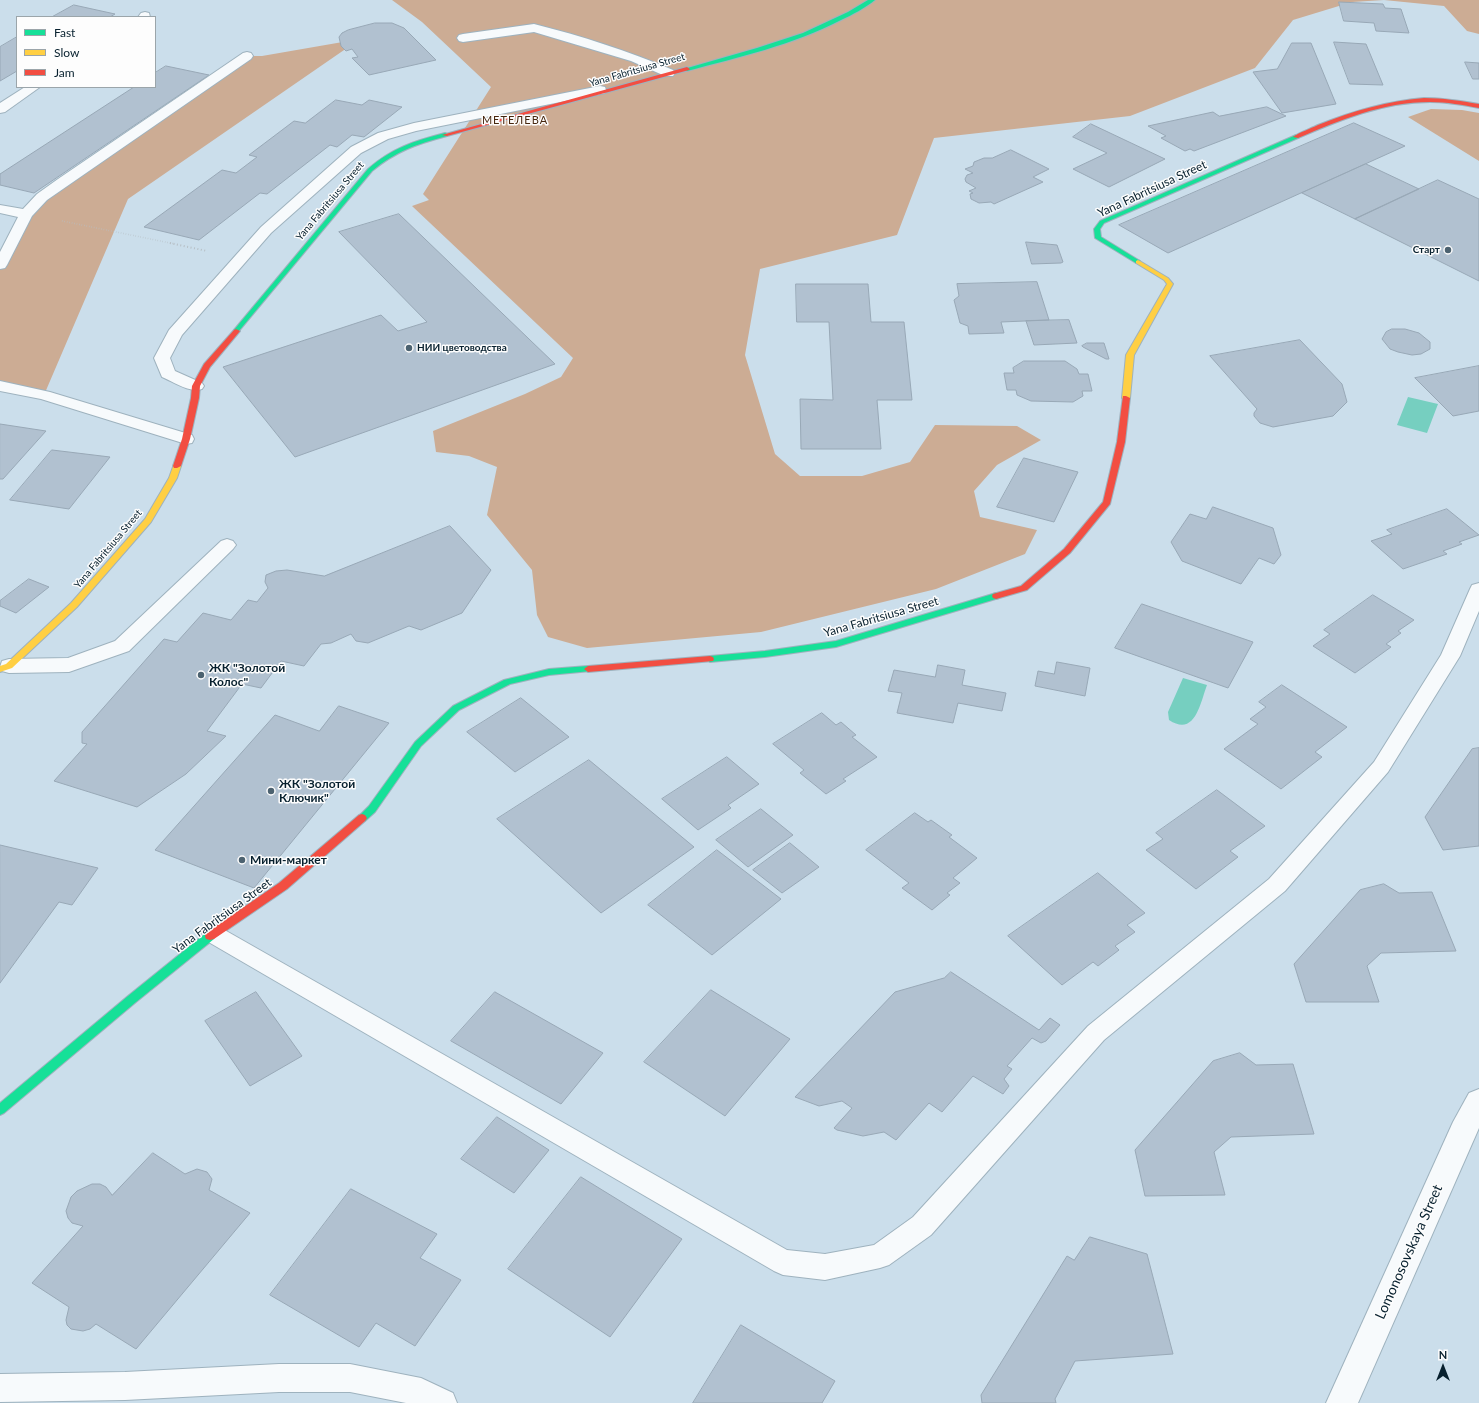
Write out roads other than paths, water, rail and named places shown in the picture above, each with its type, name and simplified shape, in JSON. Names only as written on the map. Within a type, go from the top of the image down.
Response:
[{"type":"street","name":"Yana Fabritsiusa Street","points":[[3,671],[74,605],[148,520],[173,478],[186,439],[195,398],[196,386],[207,366],[370,170],[384,158],[407,145],[795,38],[825,28],[848,16],[872,0]]},
{"type":"street","name":"Yana Fabritsiusa Street","points":[[0,1110],[132,999],[213,934],[283,886],[372,809],[418,744],[456,708],[507,682],[549,672],[765,654],[836,644],[1024,588],[1067,551],[1107,502],[1121,442],[1130,355],[1170,284],[1166,279],[1098,238],[1096,228],[1102,222],[1344,116],[1379,106],[1412,101],[1436,100],[1479,106]]},
{"type":"street","name":"Lomonosovskaya Street","points":[[1342,1403],[1463,1131],[1479,1101]]},
{"type":"lane","points":[[463,38],[534,28],[572,38],[635,58],[669,73]]},
{"type":"lane","points":[[0,265],[26,214],[42,197],[247,56]]},
{"type":"lane","points":[[196,386],[168,374],[162,358],[175,333],[266,230],[356,150],[383,136],[414,127],[626,85]]},
{"type":"lane","points":[[0,109],[32,88]]},
{"type":"lane","points":[[0,209],[26,214]]},
{"type":"lane","points":[[0,386],[44,395],[186,439]]},
{"type":"lane","points":[[3,671],[69,665],[122,646],[227,545]]},
{"type":"lane","points":[[213,934],[783,1262],[825,1267],[880,1256],[922,1226],[1096,1033],[1277,885],[1381,767],[1450,656],[1479,589]]},
{"type":"lane","points":[[0,1388],[124,1386],[280,1378],[350,1378],[421,1392],[443,1403]]},
{"type":"place","name":"Старт","points":[[1448,250]]},
{"type":"place","name":"НИИ цветоводства","points":[[409,348]]},
{"type":"place","name":"ЖК \"Золотой Колос\"","points":[[201,675]]},
{"type":"place","name":"ЖК \"Золотой Ключик\"","points":[[271,791]]},
{"type":"place","name":"Мини-маркет","points":[[242,860]]},
{"type":"district","name":"МЕТЕЛЕВА","points":[[515,120]]}]
